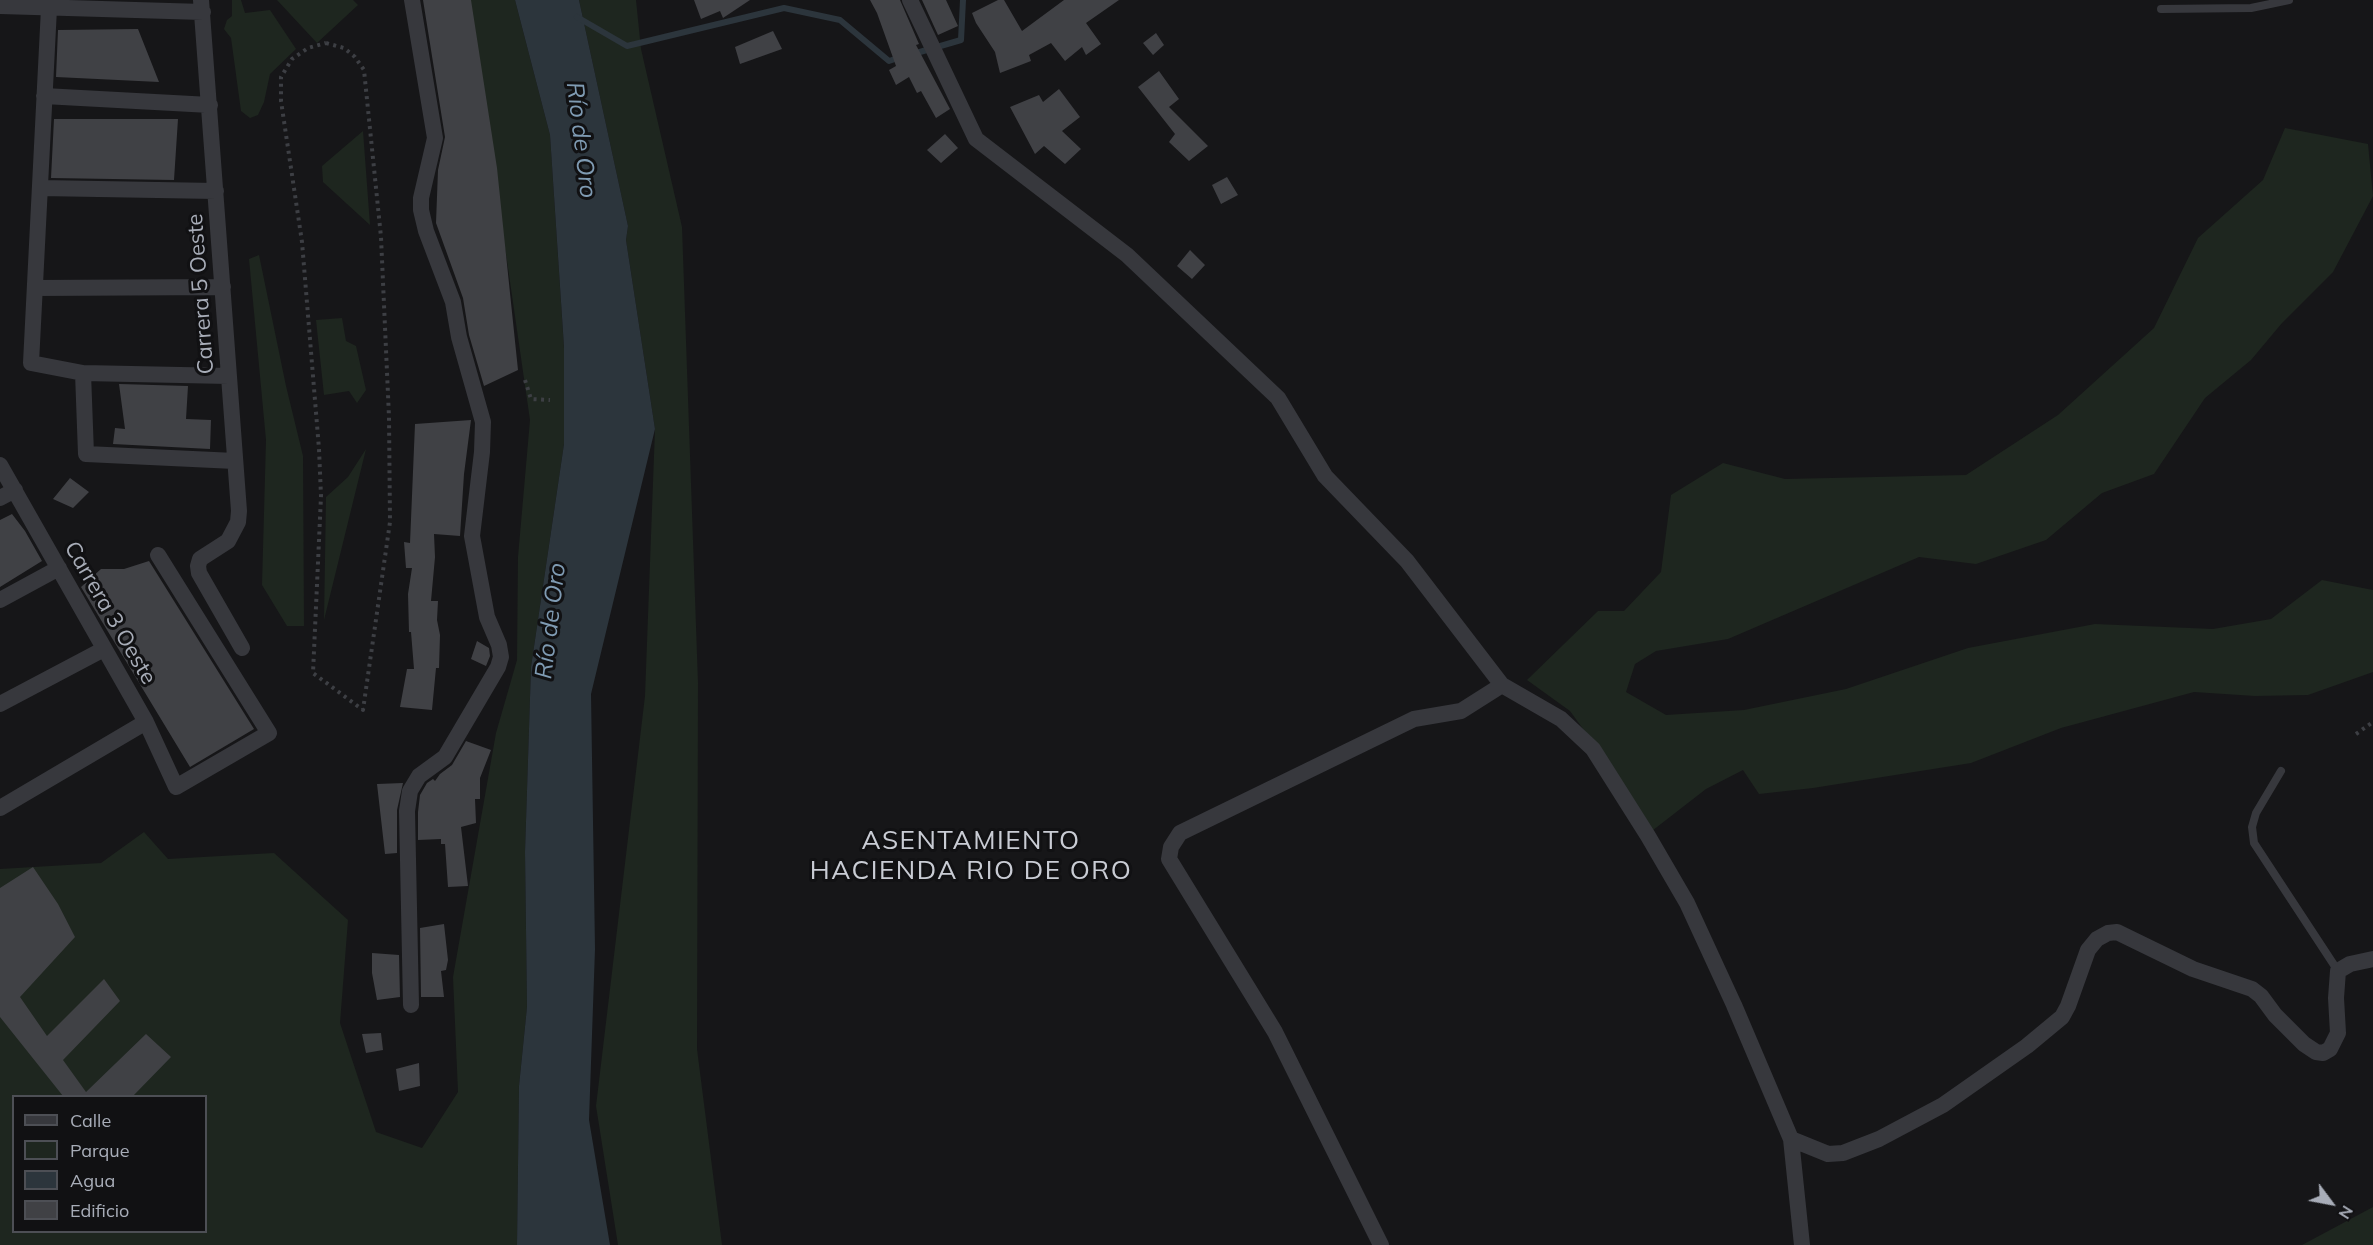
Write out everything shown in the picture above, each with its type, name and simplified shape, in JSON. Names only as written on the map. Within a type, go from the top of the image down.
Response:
[{"type":"street","points":[[411,1005],[407,811],[410,791],[419,776],[445,757],[498,667],[501,657],[499,645],[487,617],[472,536],[482,452],[483,422],[459,337],[453,302],[426,231],[421,210],[421,198],[435,138],[412,0]]},
{"type":"street","points":[[910,0],[976,139],[1127,255],[1281,401],[1325,476],[1407,561],[1502,685],[1561,719],[1593,749],[1687,903],[1734,1005],[1791,1139],[1802,1245]]},
{"type":"street","points":[[0,11],[0,6],[49,8],[202,6]]},
{"type":"street","name":"Carrera 5 Oeste","points":[[202,6],[238,522],[228,541],[200,559],[198,566],[199,573],[242,648]]},
{"type":"street","points":[[49,8],[31,363],[83,373],[229,376]]},
{"type":"street","points":[[44,96],[210,105]]},
{"type":"street","points":[[40,188],[216,191]]},
{"type":"street","points":[[35,288],[223,287]]},
{"type":"street","points":[[83,373],[86,454],[235,461]]},
{"type":"street","name":"Carrera 3 Oeste","points":[[0,465],[7,494],[59,568],[146,722],[176,787],[269,733],[158,555]]},
{"type":"street","points":[[0,600],[59,568]]},
{"type":"street","points":[[0,704],[104,649]]},
{"type":"street","points":[[1381,1245],[1275,1032],[1169,859],[1179,833],[1414,719],[1461,711],[1502,685]]},
{"type":"street","points":[[0,808],[146,722]]},
{"type":"street","points":[[1791,1139],[1828,1154],[1843,1153],[1879,1139],[1943,1105],[2027,1046],[2062,1017],[2088,950],[2097,939],[2108,933],[2117,932],[2193,969],[2252,989],[2304,1044],[2316,1052],[2323,1053],[2330,1049],[2338,1033],[2336,998],[2338,971],[2350,964],[2373,959]]},
{"type":"lane","points":[[2161,9],[2251,8],[2289,0]]},
{"type":"lane","points":[[2281,771],[2256,813],[2252,827],[2254,843],[2338,971]]},
{"type":"path","points":[[326,43],[344,48],[355,57],[364,70],[381,237],[389,417],[390,522],[363,710],[313,673],[321,496],[319,449],[302,243],[281,101],[281,77],[292,59],[308,48],[326,43]]},
{"type":"path","points":[[525,380],[531,399],[550,400]]},
{"type":"path","points":[[2355,734],[2373,722]]},
{"type":"green space","points":[[232,0],[241,0],[245,13],[270,10],[296,49],[270,74],[264,102],[258,115],[250,118],[241,111],[231,38],[224,29],[227,20],[232,16]]},
{"type":"green space","points":[[277,0],[353,0],[358,5],[317,43]]},
{"type":"green space","points":[[457,0],[515,0],[550,135],[564,348],[564,444],[531,667],[525,852],[527,1007],[519,1086],[517,1245],[0,1245],[0,869],[101,863],[144,832],[168,859],[274,853],[348,920],[340,1023],[376,1132],[422,1148],[458,1092],[453,977],[496,733],[517,660],[518,557],[530,420],[506,254]]},
{"type":"green space","points":[[579,0],[636,0],[641,49],[682,227],[698,683],[697,1049],[722,1245],[618,1245],[596,1106],[645,696],[655,429],[626,240],[628,226]]},
{"type":"green space","points":[[2285,128],[2368,144],[2373,196],[2333,272],[2282,323],[2251,360],[2205,398],[2154,474],[2102,493],[2046,540],[1976,564],[1919,557],[1728,639],[1656,651],[1635,664],[1626,692],[1666,715],[1744,710],[1846,689],[1968,648],[2095,624],[2213,629],[2271,619],[2322,580],[2373,590],[2373,672],[2308,695],[2255,696],[2194,692],[2061,728],[1971,763],[1813,788],[1759,794],[1743,770],[1706,789],[1648,834],[1626,788],[1570,711],[1527,680],[1598,611],[1624,611],[1661,572],[1671,495],[1723,463],[1785,479],[1966,475],[2058,415],[2154,328],[2198,238],[2263,180]]},
{"type":"green space","points":[[363,131],[370,225],[323,182],[322,166]]},
{"type":"green space","points":[[259,255],[303,456],[304,626],[287,626],[262,585],[266,440],[249,259]]},
{"type":"green space","points":[[342,318],[346,341],[356,346],[366,390],[357,403],[349,391],[324,395],[316,320]]},
{"type":"green space","points":[[366,449],[324,620],[326,497],[348,477]]},
{"type":"green space","points":[[2373,1207],[2373,1245],[2302,1245]]},
{"type":"water","name":"Río de Oro","points":[[515,0],[579,0],[628,226],[626,240],[655,429],[591,694],[595,949],[589,1120],[610,1245],[517,1245],[519,1086],[527,1007],[525,852],[531,667],[564,444],[564,347],[550,135]]},
{"type":"building","points":[[423,0],[471,0],[497,168],[518,370],[484,386],[469,335],[463,298],[436,223],[438,170],[445,137]]},
{"type":"building","points":[[694,0],[750,0],[723,18],[720,11],[701,19]]},
{"type":"building","points":[[870,0],[900,0],[919,44],[916,45],[950,109],[936,118],[921,91],[917,93],[909,77],[896,85],[889,70],[896,66]]},
{"type":"building","points":[[922,0],[946,0],[958,26],[938,35]]},
{"type":"building","points":[[998,0],[1004,0],[1022,31],[1064,0],[1119,0],[1086,23],[1101,44],[1086,55],[1082,47],[1065,61],[1051,43],[1029,55],[1031,61],[1000,73],[995,52],[972,13]]},
{"type":"building","points":[[138,29],[159,82],[56,77],[58,30]]},
{"type":"building","points":[[773,31],[782,49],[740,64],[735,47]]},
{"type":"building","points":[[1156,33],[1164,45],[1153,55],[1143,43]]},
{"type":"building","points":[[1159,71],[1179,99],[1169,107],[1208,146],[1189,161],[1169,142],[1175,134],[1138,87]]},
{"type":"building","points":[[1059,89],[1080,117],[1062,131],[1081,149],[1065,164],[1044,146],[1035,154],[1010,107],[1039,95],[1043,102]]},
{"type":"building","points":[[54,119],[178,119],[174,180],[51,178]]},
{"type":"building","points":[[945,134],[958,148],[941,163],[927,150]]},
{"type":"building","points":[[1227,177],[1238,195],[1221,204],[1212,185]]},
{"type":"building","points":[[1190,250],[1205,265],[1192,279],[1177,266]]},
{"type":"building","points":[[119,384],[188,386],[186,419],[211,420],[210,449],[113,444],[115,428],[125,429]]},
{"type":"building","points":[[471,420],[464,474],[460,536],[434,534],[435,557],[431,601],[438,601],[437,620],[440,635],[439,668],[436,668],[432,710],[400,707],[407,669],[414,669],[411,632],[409,632],[408,594],[412,568],[406,568],[404,542],[410,543],[415,424]]},
{"type":"building","points":[[70,478],[89,492],[73,508],[53,499]]},
{"type":"building","points":[[12,514],[25,531],[42,561],[0,587],[0,520]]},
{"type":"building","points":[[149,561],[254,729],[190,767],[81,587],[101,569],[124,569]]},
{"type":"building","points":[[477,641],[489,648],[490,656],[486,666],[471,659]]},
{"type":"building","points":[[466,741],[491,750],[480,778],[480,799],[475,799],[476,823],[461,827],[468,886],[448,887],[445,844],[441,844],[441,839],[418,840],[420,795],[427,783],[433,779],[435,781],[452,765]]},
{"type":"building","points":[[403,783],[397,810],[397,853],[385,854],[377,784]]},
{"type":"building","points":[[33,867],[58,904],[75,937],[20,997],[47,1036],[104,979],[120,1001],[63,1060],[86,1092],[146,1034],[171,1057],[134,1095],[62,1095],[0,1017],[0,888]]},
{"type":"building","points":[[444,924],[448,960],[446,970],[441,971],[444,997],[421,997],[420,928]]},
{"type":"building","points":[[372,953],[399,955],[400,997],[377,1000],[372,973]]},
{"type":"building","points":[[381,1033],[383,1050],[366,1053],[362,1034]]},
{"type":"building","points":[[419,1063],[420,1086],[399,1091],[396,1069]]},
{"type":"waterway","points":[[913,54],[961,40],[963,0]]},
{"type":"waterway","points":[[577,17],[627,46],[784,8],[840,20],[889,61],[901,57]]},
{"type":"district","name":"ASENTAMIENTO HACIENDA RIO DE ORO","points":[[971,856]]}]
